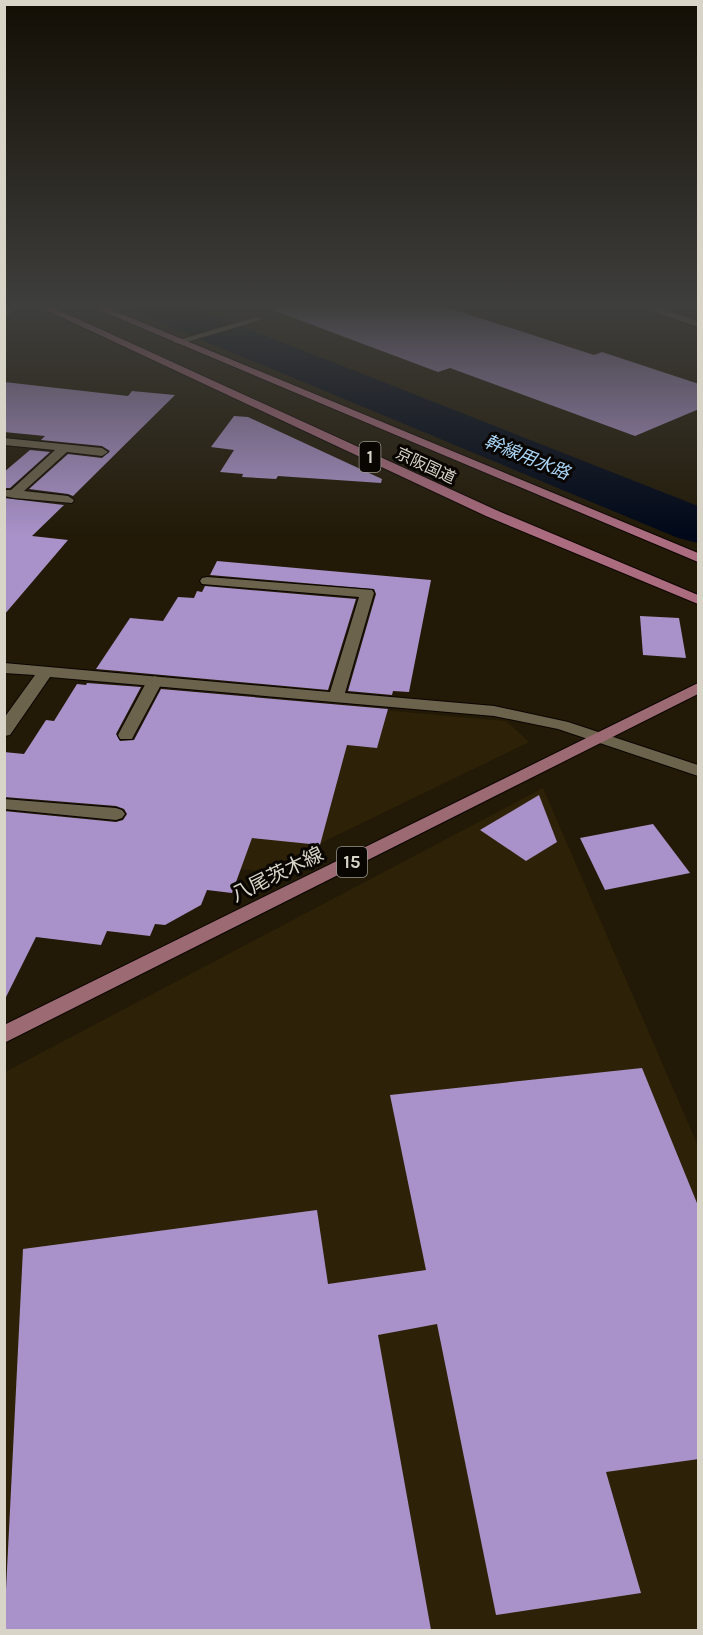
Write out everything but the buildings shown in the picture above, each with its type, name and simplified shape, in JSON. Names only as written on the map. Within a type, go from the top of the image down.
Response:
[{"type":"highway","name":"京阪国道","points":[[210,383],[491,513],[699,600]]},
{"type":"highway","name":"京阪国道","points":[[277,383],[699,558]]},
{"type":"main road","name":"八尾茨木線","points":[[4,1035],[699,688]]},
{"type":"street","points":[[4,441],[102,452]]},
{"type":"street","points":[[9,493],[64,448]]},
{"type":"street","points":[[9,493],[68,500]]},
{"type":"street","points":[[207,581],[367,593],[336,698]]},
{"type":"street","points":[[4,668],[494,711],[562,725],[699,771]]},
{"type":"street","points":[[4,731],[45,672]]},
{"type":"street","points":[[126,735],[154,681]]},
{"type":"street","points":[[4,804],[116,814]]},
{"type":"shaded area","points":[[223,696],[506,721],[529,742],[263,871],[150,861]]},
{"type":"shaded area","points":[[543,788],[698,1146],[698,1630],[5,1630],[5,1072]]},
{"type":"waterway","name":"幹線用水路","points":[[345,383],[698,526]]}]
